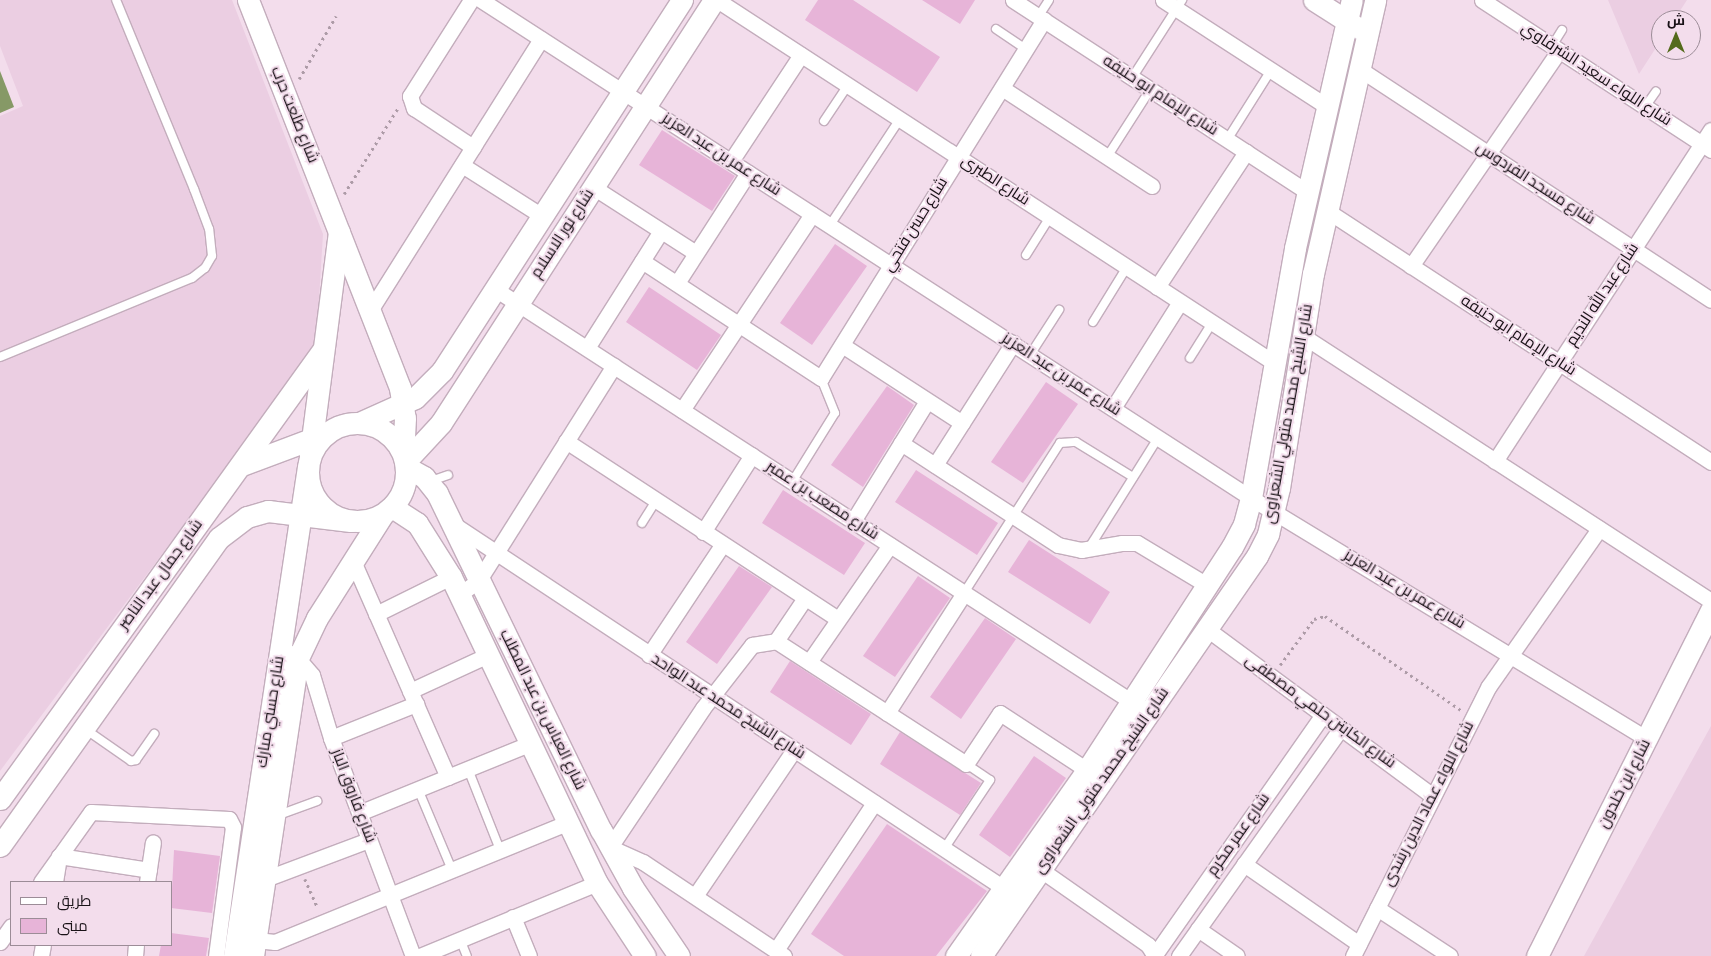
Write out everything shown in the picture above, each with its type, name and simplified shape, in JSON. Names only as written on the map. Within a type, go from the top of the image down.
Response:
[{"type":"street","name":"شارع طلعت حرب","points":[[248,0],[336,221],[404,403],[405,461]]},
{"type":"street","points":[[471,0],[413,88],[410,101],[414,108],[473,147]]},
{"type":"street","name":"شارع عمر بن عبد العزيز","points":[[481,0],[1251,498],[1648,739]]},
{"type":"street","name":"شارع نور الاسلام","points":[[359,423],[419,395],[442,371],[682,0]]},
{"type":"street","name":"شارع نور الاسلام","points":[[405,461],[435,432],[715,0]]},
{"type":"street","name":"شارع الطبرى","points":[[715,0],[801,54],[1273,362]]},
{"type":"street","name":"شارع الإمام ابو حنيفه","points":[[1013,0],[1307,192]]},
{"type":"street","points":[[1163,0],[1180,4],[1271,70],[1326,106]]},
{"type":"street","points":[[1314,0],[1366,34]]},
{"type":"street","name":"شارع الشيخ محمد متولي الشعراوى","points":[[982,956],[1041,870],[1141,707],[1207,586],[1238,536],[1251,498],[1273,362],[1307,192],[1352,0]]},
{"type":"street","name":"شارع اللواء سعيد الشرقاوي","points":[[1482,0],[1706,147]]},
{"type":"street","name":"شارع الشيخ محمد متولي الشعراوى","points":[[956,956],[1087,770],[1207,629],[1258,556],[1275,512],[1303,336],[1326,210],[1366,34],[1369,3]]},
{"type":"street","name":"شارع حسن فتحي","points":[[821,378],[1026,49],[1041,19]]},
{"type":"street","points":[[370,309],[541,39]]},
{"type":"street","points":[[1411,266],[1489,154],[1555,48]]},
{"type":"street","points":[[731,162],[801,54]]},
{"type":"street","name":"شارع مسجد الفردوس","points":[[1358,68],[1711,300]]},
{"type":"street","points":[[1002,88],[1152,186]]},
{"type":"street","name":"شارع عبد الله النديم","points":[[1495,461],[1634,249],[1706,147],[1711,130]]},
{"type":"street","points":[[1157,287],[1246,152]]},
{"type":"street","points":[[462,165],[542,216]]},
{"type":"street","points":[[677,284],[748,173]]},
{"type":"street","points":[[593,187],[696,253]]},
{"type":"street","name":"شارع الإمام ابو حنيفه","points":[[1326,210],[1711,462]]},
{"type":"street","points":[[682,410],[812,214]]},
{"type":"street","points":[[242,465],[314,450],[359,423],[386,433],[405,461],[404,489],[388,511],[373,519],[350,521],[332,515],[318,503],[310,486],[314,450],[322,351],[336,221]]},
{"type":"street","points":[[586,348],[661,231]]},
{"type":"street","points":[[642,261],[821,378]]},
{"type":"street","name":"شارع مصعب بن عمير","points":[[495,289],[1141,707]]},
{"type":"street","points":[[1113,408],[1180,302]]},
{"type":"street","points":[[1303,336],[1711,601]]},
{"type":"street","points":[[935,466],[1013,344]]},
{"type":"street","points":[[842,345],[962,423]]},
{"type":"street","name":"شارع جمال عبد الناصر","points":[[0,799],[242,465],[322,351]]},
{"type":"street","points":[[376,614],[455,586],[479,580],[494,553],[614,366]]},
{"type":"street","points":[[853,520],[927,401]]},
{"type":"street","points":[[566,441],[838,619]]},
{"type":"street","points":[[901,444],[1058,545],[1088,550],[1122,542],[1137,543],[1207,586]]},
{"type":"street","name":"شارع حسني مبارك","points":[[234,956],[301,514],[314,450]]},
{"type":"street","points":[[703,532],[752,455]]},
{"type":"street","name":"شارع العباس بن عبد المطلب","points":[[405,461],[438,478],[452,524],[610,846],[679,956]]},
{"type":"street","name":"شارع العباس بن عبد المطلب","points":[[388,511],[417,523],[455,586],[490,654],[596,883],[645,956]]},
{"type":"street","name":"شارع حسني مبارك","points":[[265,948],[265,879],[298,658],[317,618],[353,561],[388,511]]},
{"type":"street","name":"شارع جمال عبد الناصر","points":[[0,846],[220,538],[257,513],[301,514],[350,521]]},
{"type":"street","name":"شارع الشيخ محمد عبد الواحد","points":[[452,524],[1005,889]]},
{"type":"street","name":"شارع اللواء عماد الدين رشدى","points":[[1356,950],[1489,686],[1599,529]]},
{"type":"street","points":[[649,655],[722,544]]},
{"type":"street","points":[[809,662],[890,545]]},
{"type":"street","points":[[353,561],[448,777]]},
{"type":"street","points":[[887,713],[964,593]]},
{"type":"street","points":[[776,641],[805,598]]},
{"type":"street","name":"شارع ابن خلدون","points":[[1537,956],[1648,739],[1711,610]]},
{"type":"street","name":"شارع الكابتن حلمي مصطفى","points":[[1207,629],[1433,796]]},
{"type":"street","points":[[874,803],[780,953],[643,862],[610,846],[703,708],[714,698],[752,645],[776,641],[966,764],[1000,713],[1087,770]]},
{"type":"street","name":"شارع فاروق الباز","points":[[282,644],[298,658],[312,675],[332,738],[413,956]]},
{"type":"street","points":[[332,738],[413,698],[490,654]]},
{"type":"street","points":[[61,713],[83,728]]},
{"type":"street","name":"شارع عمر مكرم","points":[[1154,956],[1324,715]]},
{"type":"street","name":"شارع عمر مكرم","points":[[1179,956],[1341,728]]},
{"type":"street","points":[[360,813],[531,743]]},
{"type":"street","points":[[695,896],[794,750]]},
{"type":"street","points":[[42,881],[93,812],[231,821],[234,826],[216,956]]},
{"type":"street","points":[[265,948],[567,823]]},
{"type":"street","points":[[265,879],[370,840]]},
{"type":"street","points":[[60,856],[148,876],[153,842]]},
{"type":"street","points":[[54,881],[60,856]]},
{"type":"street","points":[[1244,864],[1356,950]]},
{"type":"street","points":[[1041,870],[1148,945],[1154,956]]},
{"type":"street","points":[[420,956],[596,883]]},
{"type":"street","points":[[1377,908],[1450,956]]},
{"type":"street","points":[[513,917],[529,956]]},
{"type":"street","points":[[0,942],[10,927]]},
{"type":"street","points":[[1198,929],[1237,956]]},
{"type":"lane","points":[[0,357],[192,278],[205,268],[212,256],[212,242],[197,197],[116,0]]},
{"type":"lane","points":[[1041,19],[1049,0]]},
{"type":"lane","points":[[1132,78],[1180,4]]},
{"type":"lane","points":[[996,29],[1026,49]]},
{"type":"lane","points":[[1555,48],[1562,30]]},
{"type":"lane","points":[[1226,140],[1271,70]]},
{"type":"lane","points":[[824,121],[848,85]]},
{"type":"lane","points":[[1107,157],[1150,90]]},
{"type":"lane","points":[[1645,107],[1656,91]]},
{"type":"lane","points":[[830,225],[900,120]]},
{"type":"lane","points":[[1026,255],[1050,217]]},
{"type":"lane","points":[[1093,322],[1127,267]]},
{"type":"lane","points":[[1030,355],[1059,310]]},
{"type":"lane","points":[[1190,358],[1212,323]]},
{"type":"lane","points":[[792,482],[835,413],[821,378]]},
{"type":"lane","points":[[1088,550],[1158,438]]},
{"type":"lane","points":[[964,593],[1058,445],[1066,440],[1076,442],[1133,477]]},
{"type":"lane","points":[[642,522],[656,500]]},
{"type":"lane","points":[[83,728],[131,761],[136,760],[154,734]]},
{"type":"lane","points":[[944,849],[990,780],[966,764]]},
{"type":"lane","points":[[468,769],[500,850]]},
{"type":"lane","points":[[418,789],[452,870]]},
{"type":"lane","points":[[274,817],[317,801]]},
{"type":"lane","points":[[460,939],[467,956]]},
{"type":"path","points":[[287,98],[336,16]]},
{"type":"path","points":[[336,221],[398,108],[410,101]]},
{"type":"path","points":[[1272,677],[1314,619],[1325,616],[1472,718]]},
{"type":"path","points":[[299,866],[324,922]]},
{"type":"shaded area","points":[[0,0],[232,0],[323,234],[316,348],[0,771],[0,116],[23,106],[0,46]]},
{"type":"shaded area","points":[[1608,0],[1687,0],[1680,10],[1651,10],[1651,55],[1639,74]]},
{"type":"shaded area","points":[[0,71],[14,107],[0,113]]},
{"type":"shaded area","points":[[1711,726],[1711,956],[1584,956]]},
{"type":"building","points":[[818,0],[853,0],[940,57],[917,92],[805,20]]},
{"type":"building","points":[[922,0],[975,0],[960,24]]},
{"type":"building","points":[[662,130],[735,176],[712,211],[639,165]]},
{"type":"building","points":[[835,244],[867,266],[812,345],[780,323]]},
{"type":"building","points":[[649,287],[721,335],[697,370],[626,322]]},
{"type":"building","points":[[1046,382],[1078,404],[1023,483],[991,462]]},
{"type":"building","points":[[887,386],[914,405],[863,487],[831,465]]},
{"type":"building","points":[[916,470],[998,523],[977,555],[895,502]]},
{"type":"building","points":[[783,490],[865,543],[844,575],[762,523]]},
{"type":"building","points":[[1029,540],[1110,592],[1090,624],[1008,572]]},
{"type":"building","points":[[739,566],[772,587],[717,664],[686,642]]},
{"type":"building","points":[[918,576],[950,598],[895,677],[863,656]]},
{"type":"building","points":[[985,618],[1016,639],[961,719],[930,697]]},
{"type":"building","points":[[790,661],[871,714],[851,745],[770,692]]},
{"type":"building","points":[[900,732],[981,783],[960,815],[880,764]]},
{"type":"building","points":[[1034,756],[1066,778],[1010,857],[979,835]]},
{"type":"building","points":[[887,824],[987,891],[936,956],[844,956],[811,934]]},
{"type":"building","points":[[174,850],[220,856],[212,913],[172,908]]},
{"type":"building","points":[[172,933],[209,938],[206,956],[159,956],[161,946],[172,946]]}]
